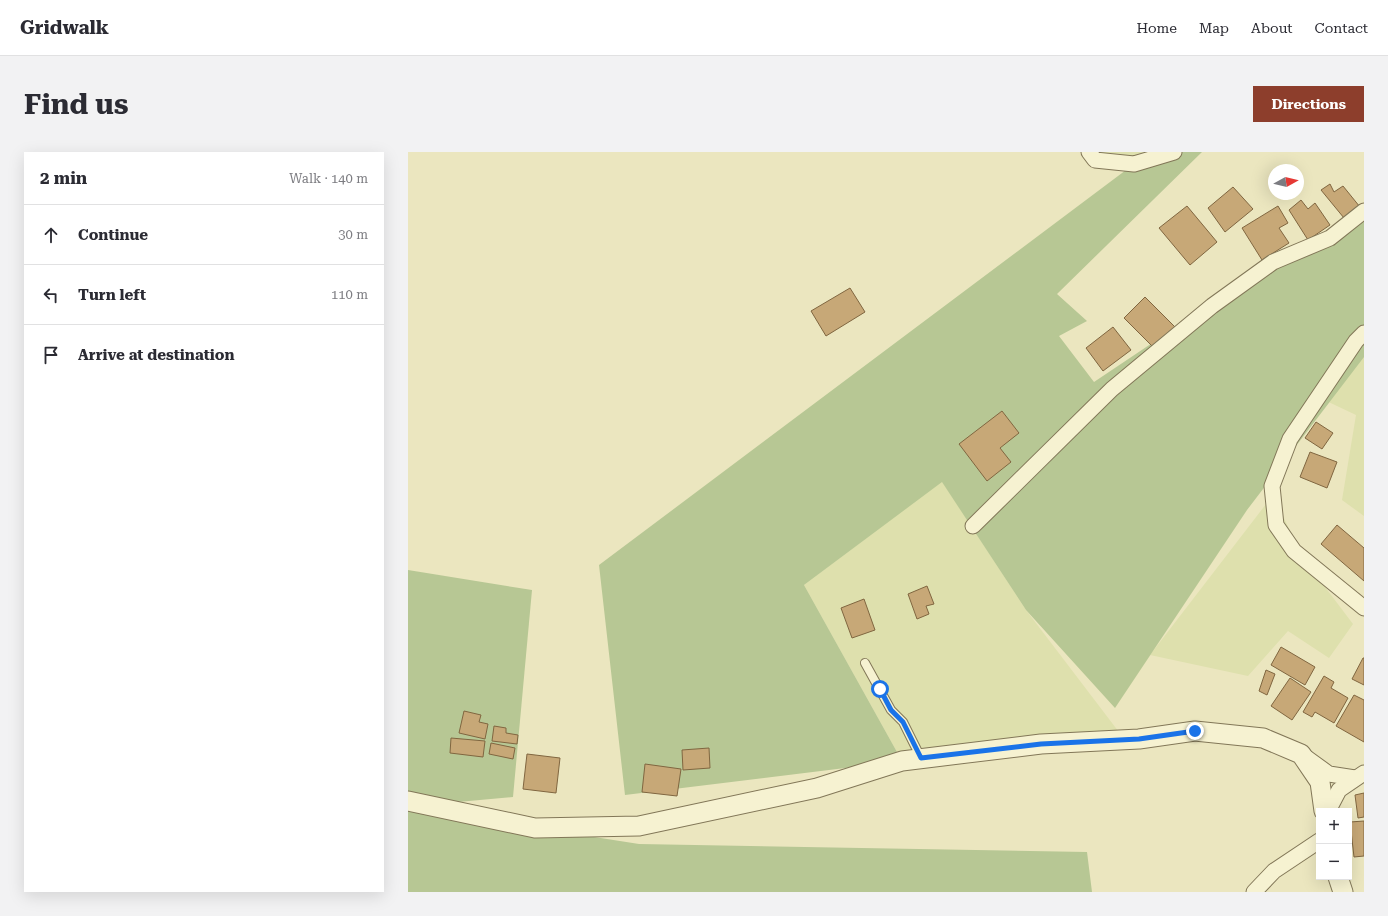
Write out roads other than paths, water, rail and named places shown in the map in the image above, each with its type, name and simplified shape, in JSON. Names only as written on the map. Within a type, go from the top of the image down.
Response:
[{"type":"street","points":[[1089,152],[1095,160],[1134,164],[1174,152]]},
{"type":"street","points":[[973,526],[1112,389],[1212,306],[1273,262],[1330,238],[1364,211]]},
{"type":"street","points":[[1364,333],[1356,341],[1290,439],[1272,486],[1276,525],[1294,551],[1364,608]]},
{"type":"street","points":[[408,801],[535,828],[639,826],[818,788],[902,761],[1041,744],[1139,739],[1195,731],[1263,738],[1301,754],[1329,774],[1359,776]]},
{"type":"street","points":[[1301,754],[1320,782],[1324,808]]},
{"type":"street","points":[[1330,808],[1339,790],[1359,776]]},
{"type":"street","points":[[1254,892],[1274,871],[1316,843]]},
{"type":"street","points":[[1339,880],[1343,892]]},
{"type":"lane","points":[[865,664],[891,710],[903,722],[921,758]]}]
